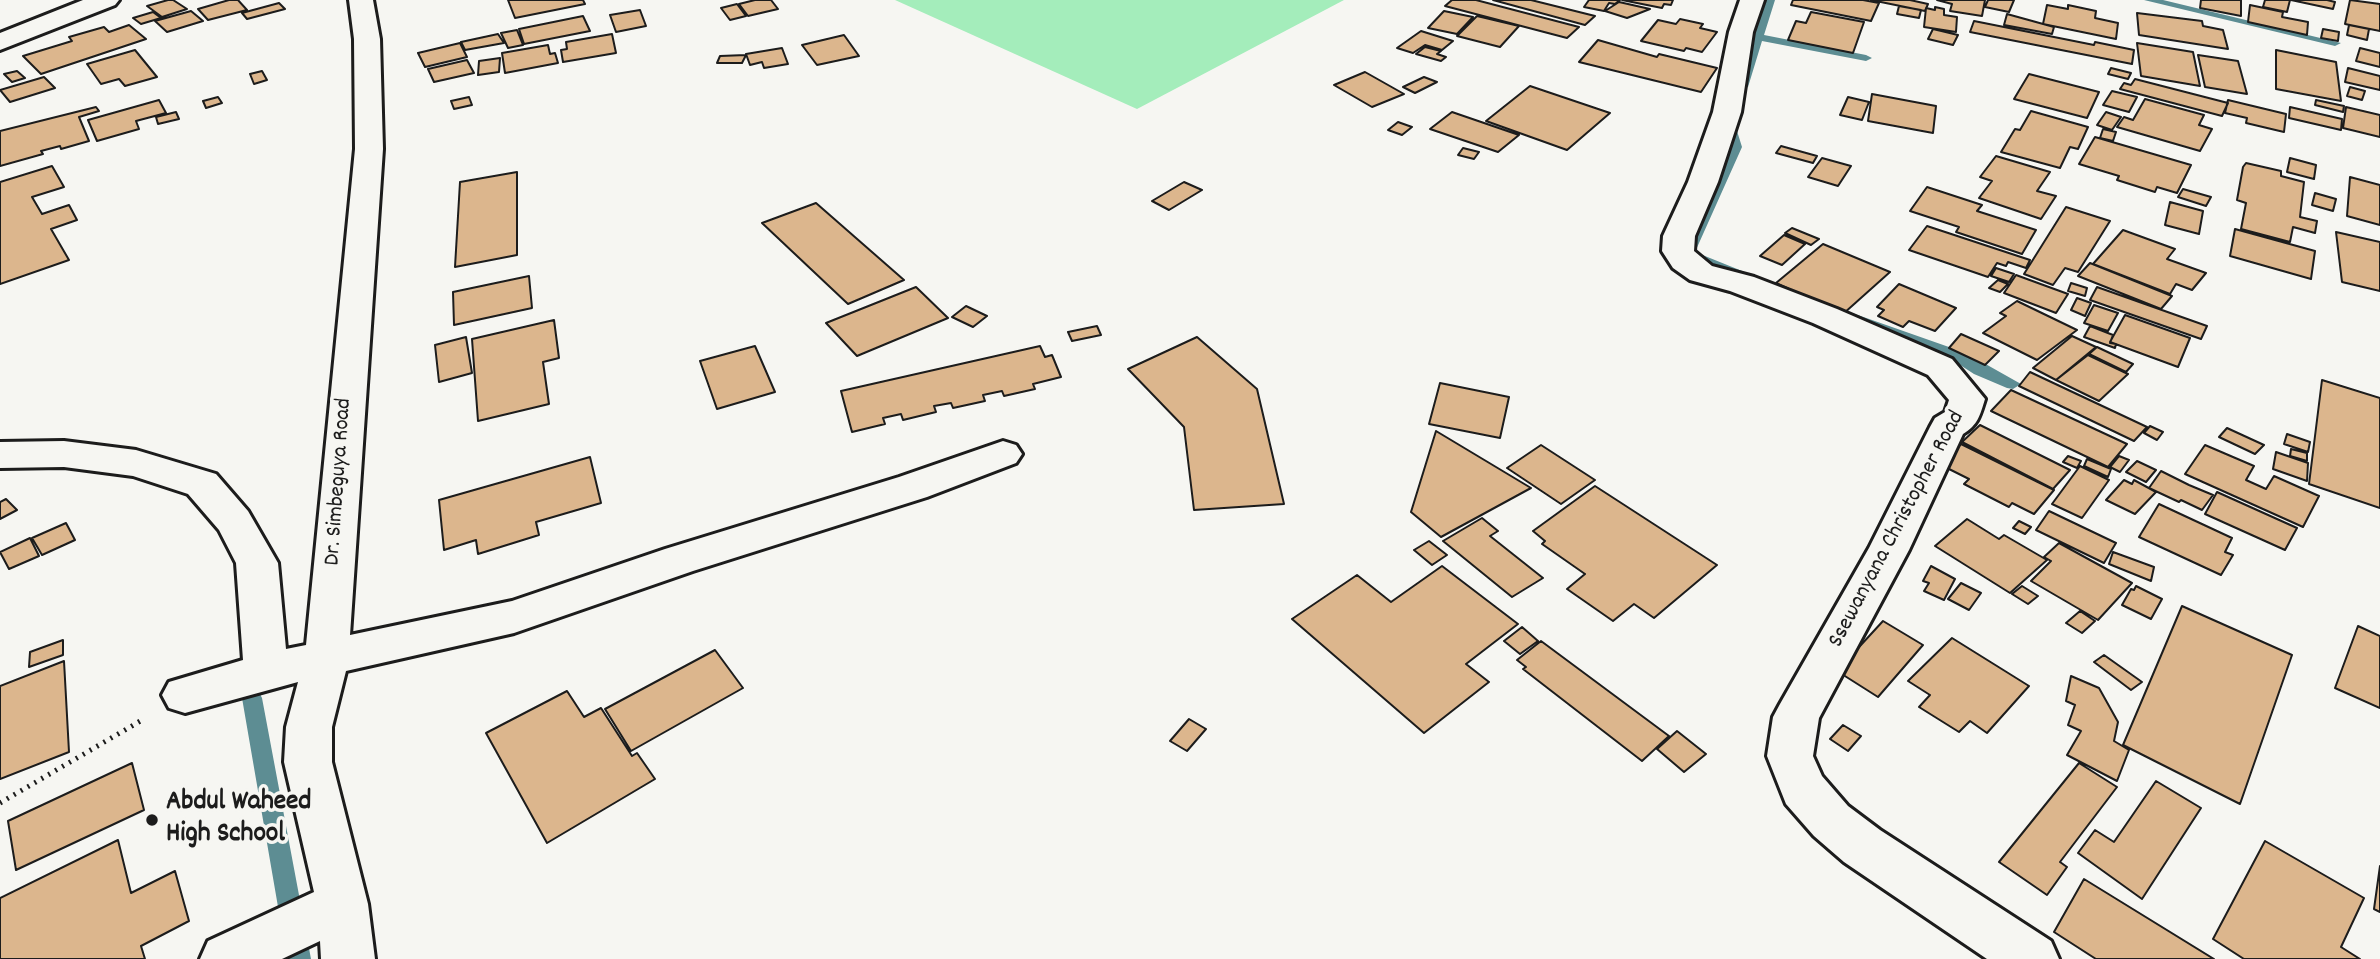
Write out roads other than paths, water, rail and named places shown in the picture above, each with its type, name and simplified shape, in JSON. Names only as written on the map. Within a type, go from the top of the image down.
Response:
[{"type":"street","points":[[43,0],[73,11]]},
{"type":"street","points":[[0,42],[73,11],[107,0]]},
{"type":"street","name":"Dr. Simbeguya Road","points":[[348,959],[342,904],[313,792],[308,762],[309,727],[327,657],[369,149],[367,39],[361,0]]},
{"type":"street","name":"Ssewanyana Christopher Road","points":[[1752,0],[1741,32],[1727,112],[1703,182],[1679,236],[1678,251],[1684,261],[1702,273],[1742,284],[1825,316],[1940,367],[1967,399],[1961,419],[1948,427],[1889,550],[1796,717],[1790,756],[1803,789],[1831,821],[1863,846],[2032,959]]},
{"type":"street","points":[[0,455],[64,454],[136,463],[202,484],[234,521],[257,563],[266,671]]},
{"type":"street","points":[[185,695],[266,671],[514,617],[667,564],[913,487],[1003,454]]},
{"type":"street","points":[[227,959],[342,904]]},
{"type":"waterway","points":[[1758,37],[1770,0]]},
{"type":"waterway","points":[[2149,0],[2335,43]]},
{"type":"waterway","points":[[1742,87],[1758,37]]},
{"type":"waterway","points":[[1758,37],[1866,58]]},
{"type":"waterway","points":[[1735,114],[1731,131],[1736,147],[1687,254],[1747,278]]},
{"type":"waterway","points":[[1852,318],[1960,357],[1980,370],[2013,384]]},
{"type":"waterway","points":[[252,698],[299,959]]},
{"type":"place","name":"Abdul Waheed High School","points":[[152,820]]}]
